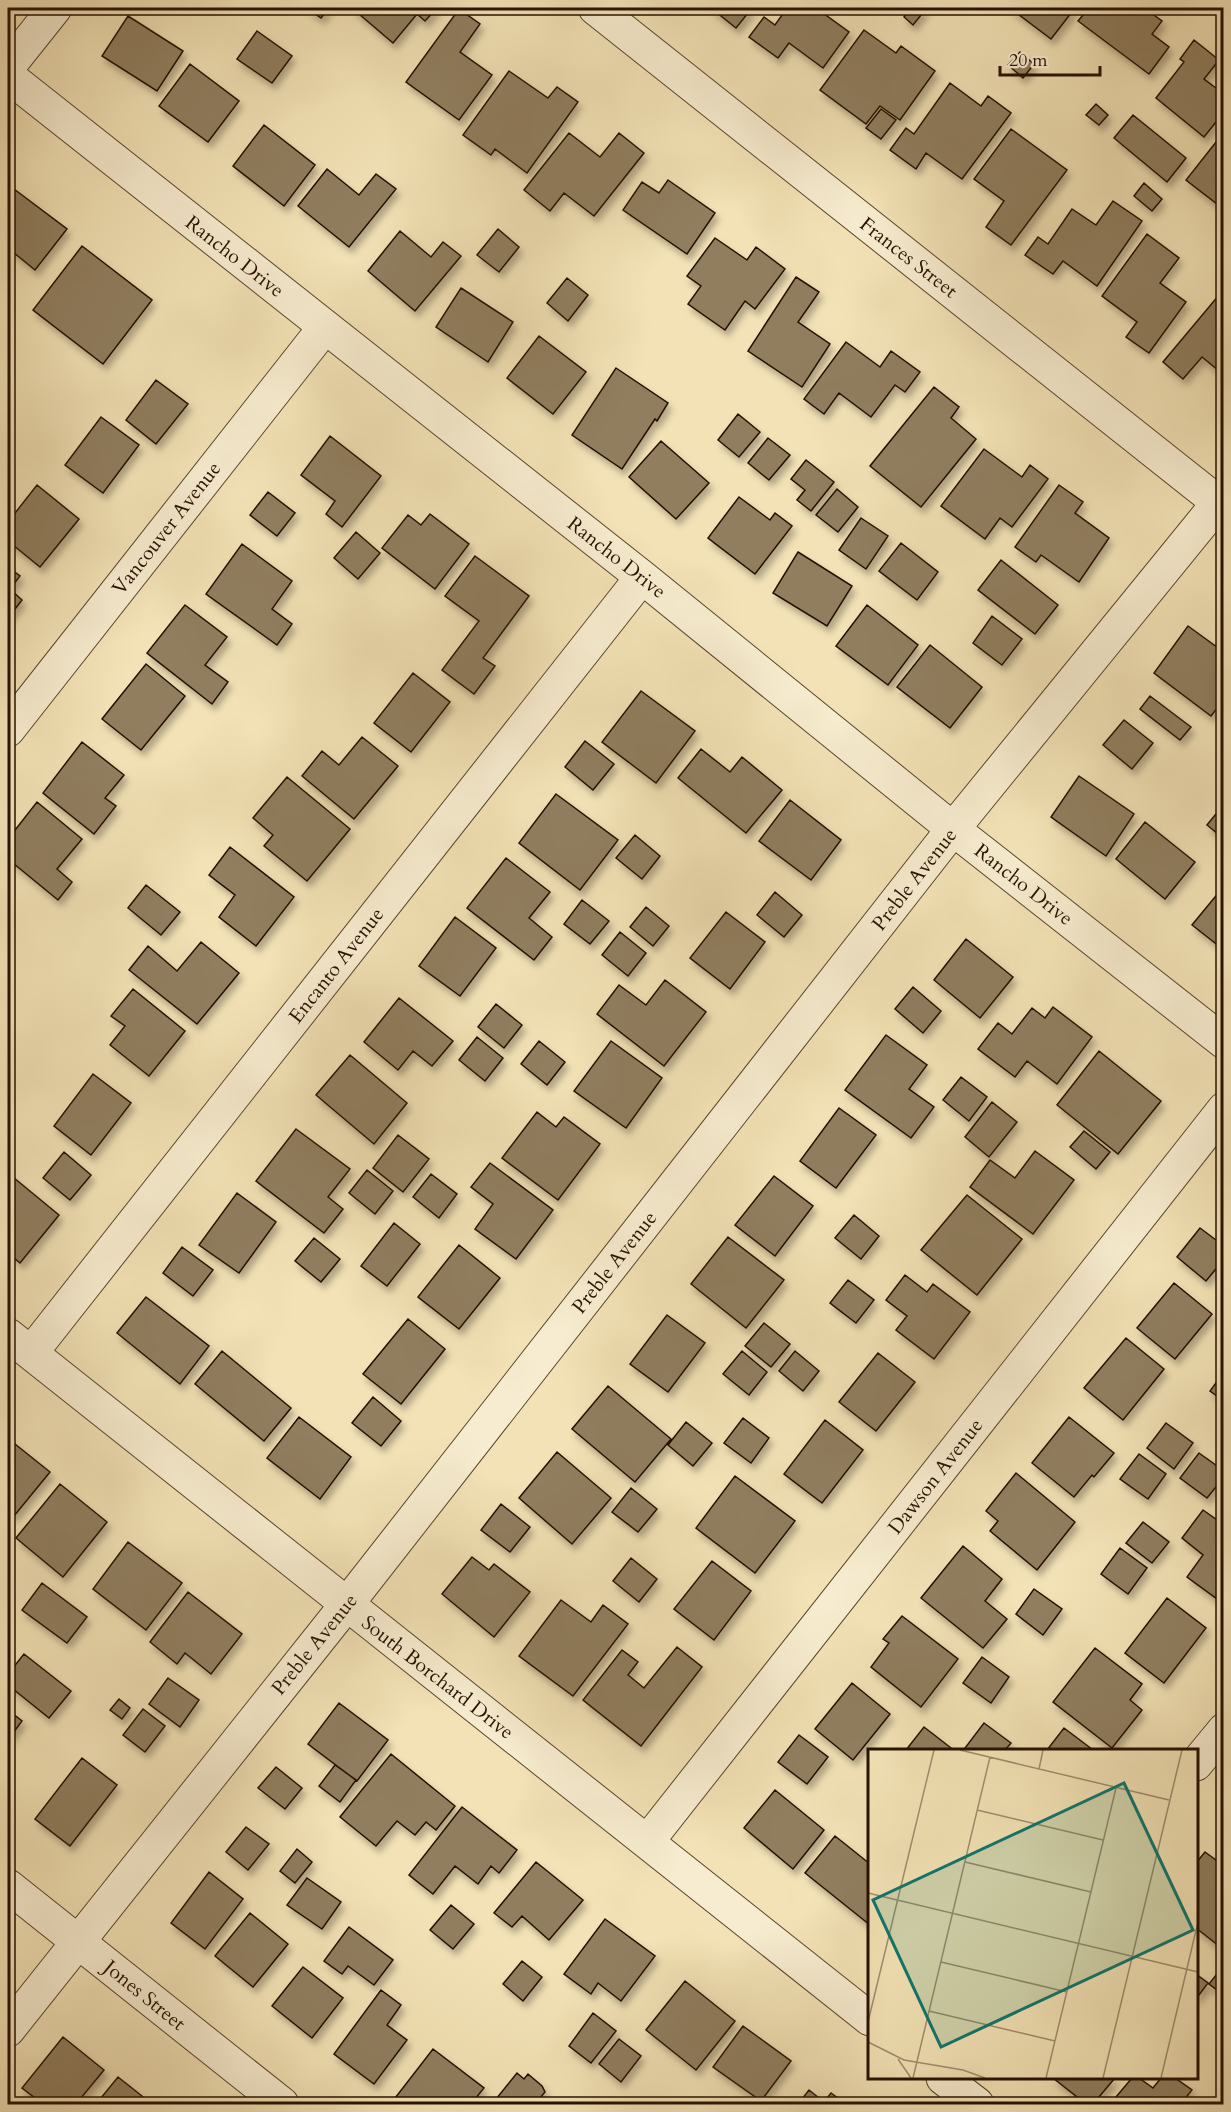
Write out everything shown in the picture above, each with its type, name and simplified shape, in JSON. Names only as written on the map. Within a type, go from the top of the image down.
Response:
[{"type":"street","points":[[8,67],[55,8]]},
{"type":"street","name":"Frances Street","points":[[595,8],[1222,502]]},
{"type":"street","name":"Rancho Drive","points":[[8,76],[642,577],[954,829],[1224,1042]]},
{"type":"street","name":"Vancouver Avenue","points":[[8,730],[325,327]]},
{"type":"street","name":"Preble Avenue","points":[[8,2030],[346,1604],[954,829],[1222,502]]},
{"type":"street","name":"Encanto Avenue","points":[[19,1344],[642,577]]},
{"type":"street","name":"Dawson Avenue","points":[[646,1842],[1224,1109]]},
{"type":"street","name":"South Borchard Drive","points":[[19,1344],[868,2017]]},
{"type":"street","points":[[1198,1763],[1224,1730]]},
{"type":"street","name":"Jones Street","points":[[8,1886],[282,2104]]},
{"type":"street","points":[[946,2079],[977,2104]]},
{"type":"building","points":[[307,8],[329,8],[321,18]]},
{"type":"building","points":[[352,8],[437,8],[425,21],[417,14],[393,43]]},
{"type":"building","points":[[711,8],[752,8],[736,28]]},
{"type":"building","points":[[787,8],[816,8],[849,32],[823,68],[789,43],[778,58],[749,37],[764,17],[775,25]]},
{"type":"building","points":[[911,8],[926,9],[913,25],[904,17]]},
{"type":"building","points":[[1010,8],[1075,8],[1051,39]]},
{"type":"building","points":[[1089,8],[1144,8],[1162,21],[1152,34],[1169,47],[1149,74],[1078,21]]},
{"type":"building","points":[[459,9],[480,24],[460,52],[492,75],[459,120],[406,82]]},
{"type":"building","points":[[128,16],[183,51],[157,91],[102,56]]},
{"type":"building","points":[[864,30],[896,53],[901,46],[935,71],[900,120],[880,106],[866,124],[820,90]]},
{"type":"building","points":[[257,31],[292,56],[272,83],[237,59]]},
{"type":"building","points":[[1194,40],[1219,60],[1204,79],[1224,94],[1224,112],[1204,137],[1156,98],[1184,62],[1180,59]]},
{"type":"building","points":[[1020,52],[1034,64],[1023,78],[1008,65]]},
{"type":"building","points":[[190,64],[239,101],[208,142],[159,106]]},
{"type":"building","points":[[509,71],[548,98],[557,87],[578,102],[527,173],[495,149],[491,155],[463,135]]},
{"type":"building","points":[[950,83],[981,106],[988,96],[1011,113],[962,179],[926,153],[916,169],[890,150],[906,128],[914,134]]},
{"type":"building","points":[[1096,104],[1108,115],[1099,125],[1086,115]]},
{"type":"building","points":[[881,109],[896,120],[881,139],[866,128]]},
{"type":"building","points":[[1133,115],[1186,158],[1167,182],[1114,138]]},
{"type":"building","points":[[264,125],[315,165],[284,206],[233,166]]},
{"type":"building","points":[[1011,129],[1067,170],[1011,245],[986,227],[1004,201],[974,179]]},
{"type":"building","points":[[1224,132],[1224,195],[1217,204],[1186,180]]},
{"type":"building","points":[[569,133],[600,157],[619,133],[644,153],[594,216],[564,193],[550,211],[524,190]]},
{"type":"building","points":[[327,169],[359,195],[376,174],[396,189],[349,247],[298,206]]},
{"type":"building","points":[[668,180],[715,213],[687,254],[623,210],[642,182],[659,193]]},
{"type":"building","points":[[1144,183],[1162,199],[1152,211],[1134,196]]},
{"type":"building","points":[[10,186],[67,229],[35,270],[8,248],[8,189]]},
{"type":"building","points":[[1113,201],[1142,221],[1097,286],[1063,261],[1053,274],[1025,255],[1038,237],[1048,244],[1072,209],[1096,225]]},
{"type":"building","points":[[498,229],[519,247],[499,272],[477,255]]},
{"type":"building","points":[[400,231],[431,257],[443,242],[461,256],[415,311],[368,271]]},
{"type":"building","points":[[1147,234],[1179,258],[1160,283],[1186,302],[1149,353],[1126,337],[1137,322],[1102,296]]},
{"type":"building","points":[[715,238],[747,260],[756,247],[785,269],[755,309],[745,301],[725,330],[688,304],[701,286],[687,276]]},
{"type":"building","points":[[82,246],[152,300],[103,364],[33,310]]},
{"type":"building","points":[[796,277],[819,292],[798,322],[830,344],[802,387],[748,351]]},
{"type":"building","points":[[567,278],[588,295],[568,321],[547,303]]},
{"type":"building","points":[[461,288],[513,322],[488,362],[436,327]]},
{"type":"building","points":[[1224,289],[1224,375],[1202,357],[1183,379],[1163,362]]},
{"type":"building","points":[[539,336],[586,372],[553,414],[507,378]]},
{"type":"building","points":[[846,342],[880,367],[891,351],[920,372],[905,392],[895,385],[871,417],[839,393],[824,414],[804,399]]},
{"type":"building","points":[[616,368],[668,403],[622,469],[572,435]]},
{"type":"building","points":[[156,380],[188,404],[156,444],[126,420]]},
{"type":"building","points":[[934,387],[959,407],[951,418],[976,439],[921,507],[870,466]]},
{"type":"building","points":[[738,414],[760,432],[739,457],[718,440]]},
{"type":"building","points":[[101,417],[139,445],[103,493],[65,465]]},
{"type":"building","points":[[330,436],[381,476],[342,527],[326,514],[335,501],[301,475]]},
{"type":"building","points":[[768,438],[790,455],[769,480],[748,463]]},
{"type":"building","points":[[661,441],[709,483],[676,519],[629,477]]},
{"type":"building","points":[[984,449],[1022,477],[1030,465],[1048,479],[1012,527],[1000,518],[985,539],[941,506]]},
{"type":"building","points":[[806,460],[834,482],[811,511],[797,500],[805,490],[791,479]]},
{"type":"building","points":[[37,485],[79,519],[40,567],[8,541],[8,522]]},
{"type":"building","points":[[1059,485],[1083,502],[1075,513],[1109,538],[1079,582],[1041,555],[1036,562],[1015,547]]},
{"type":"building","points":[[837,489],[858,507],[838,532],[816,515]]},
{"type":"building","points":[[268,492],[295,513],[277,536],[250,515]]},
{"type":"building","points":[[739,497],[770,520],[775,513],[792,526],[755,574],[708,538]]},
{"type":"building","points":[[430,514],[469,544],[435,589],[382,548],[408,515],[421,525]]},
{"type":"building","points":[[861,518],[888,536],[866,569],[839,550]]},
{"type":"building","points":[[356,532],[380,553],[358,579],[334,558]]},
{"type":"building","points":[[901,543],[938,572],[917,600],[879,571]]},
{"type":"building","points":[[242,544],[292,581],[272,609],[292,624],[277,645],[206,594]]},
{"type":"building","points":[[798,552],[852,586],[827,626],[773,593]]},
{"type":"building","points":[[475,556],[529,596],[483,658],[495,666],[474,694],[442,670],[479,621],[445,596]]},
{"type":"building","points":[[1001,560],[1058,605],[1035,634],[978,590]]},
{"type":"building","points":[[8,567],[20,576],[10,589],[22,600],[8,618]]},
{"type":"building","points":[[185,605],[227,637],[205,665],[228,682],[212,704],[147,653]]},
{"type":"building","points":[[867,605],[918,645],[888,685],[836,646]]},
{"type":"building","points":[[992,616],[1022,639],[1002,665],[973,643]]},
{"type":"building","points":[[1188,626],[1221,650],[1224,646],[1224,699],[1211,716],[1154,673]]},
{"type":"building","points":[[930,645],[982,687],[950,728],[897,687]]},
{"type":"building","points":[[146,664],[185,696],[141,750],[102,719]]},
{"type":"building","points":[[413,673],[450,702],[411,752],[374,723]]},
{"type":"building","points":[[641,691],[695,731],[656,783],[602,742]]},
{"type":"building","points":[[1150,696],[1191,727],[1180,740],[1140,709]]},
{"type":"building","points":[[1124,720],[1153,743],[1132,769],[1103,745]]},
{"type":"building","points":[[362,737],[398,766],[354,819],[302,776],[322,751],[339,765]]},
{"type":"building","points":[[585,741],[614,764],[593,790],[565,767]]},
{"type":"building","points":[[82,742],[124,775],[105,798],[116,806],[94,834],[43,793]]},
{"type":"building","points":[[701,749],[730,772],[742,757],[782,790],[746,833],[678,778]]},
{"type":"building","points":[[1079,776],[1134,814],[1106,856],[1051,817]]},
{"type":"building","points":[[287,777],[350,829],[307,881],[264,846],[273,835],[253,818]]},
{"type":"building","points":[[556,794],[618,840],[580,890],[519,843]]},
{"type":"building","points":[[790,800],[841,840],[811,880],[759,841]]},
{"type":"building","points":[[37,802],[82,839],[57,869],[72,882],[58,900],[8,859],[8,839]]},
{"type":"building","points":[[1224,804],[1224,839],[1207,825]]},
{"type":"building","points":[[1145,822],[1195,862],[1165,899],[1116,859]]},
{"type":"building","points":[[635,835],[660,856],[642,879],[616,858]]},
{"type":"building","points":[[230,847],[294,897],[256,946],[219,917],[235,895],[209,875]]},
{"type":"building","points":[[506,858],[550,892],[529,918],[552,937],[534,960],[467,908]]},
{"type":"building","points":[[146,885],[180,912],[161,935],[128,908]]},
{"type":"building","points":[[1224,886],[1224,950],[1192,925]]},
{"type":"building","points":[[775,892],[802,915],[784,937],[757,915]]},
{"type":"building","points":[[582,900],[609,921],[590,944],[564,924]]},
{"type":"building","points":[[646,907],[669,926],[653,946],[630,927]]},
{"type":"building","points":[[726,912],[765,942],[730,989],[690,958]]},
{"type":"building","points":[[455,917],[496,948],[460,996],[419,966]]},
{"type":"building","points":[[620,932],[646,953],[628,976],[602,955]]},
{"type":"building","points":[[966,939],[1013,977],[980,1018],[934,980]]},
{"type":"building","points":[[201,942],[239,973],[197,1024],[129,970],[148,946],[177,971]]},
{"type":"building","points":[[665,980],[706,1012],[664,1066],[597,1014],[619,985],[646,1005]]},
{"type":"building","points":[[913,987],[941,1011],[923,1033],[895,1009]]},
{"type":"building","points":[[133,989],[185,1031],[149,1076],[110,1045],[125,1026],[111,1016]]},
{"type":"building","points":[[399,998],[453,1041],[432,1066],[413,1051],[398,1070],[364,1042]]},
{"type":"building","points":[[496,1004],[522,1025],[504,1048],[478,1027]]},
{"type":"building","points":[[1053,1007],[1092,1037],[1057,1084],[1027,1061],[1015,1077],[978,1049],[998,1023],[1012,1034],[1032,1008],[1045,1018]]},
{"type":"building","points":[[886,1035],[927,1065],[909,1089],[934,1107],[911,1138],[845,1090]]},
{"type":"building","points":[[477,1037],[503,1058],[485,1081],[459,1060]]},
{"type":"building","points":[[539,1041],[565,1062],[547,1085],[521,1064]]},
{"type":"building","points":[[611,1041],[662,1078],[626,1128],[574,1091]]},
{"type":"building","points":[[1099,1051],[1161,1101],[1118,1154],[1057,1105]]},
{"type":"building","points":[[350,1055],[407,1103],[374,1144],[316,1095]]},
{"type":"building","points":[[93,1074],[131,1103],[91,1155],[54,1126]]},
{"type":"building","points":[[961,1077],[987,1097],[969,1121],[943,1100]]},
{"type":"building","points":[[992,1102],[1017,1122],[989,1157],[965,1137]]},
{"type":"building","points":[[839,1108],[876,1135],[836,1188],[800,1161]]},
{"type":"building","points":[[537,1112],[556,1127],[564,1117],[600,1144],[558,1200],[502,1158]]},
{"type":"building","points":[[296,1129],[350,1169],[328,1197],[343,1209],[324,1233],[256,1181]]},
{"type":"building","points":[[1084,1131],[1110,1152],[1096,1169],[1070,1147]]},
{"type":"building","points":[[398,1135],[429,1159],[403,1192],[373,1168]]},
{"type":"building","points":[[1035,1151],[1074,1180],[1033,1234],[970,1187],[990,1160],[1015,1178]]},
{"type":"building","points":[[64,1152],[91,1175],[70,1200],[43,1178]]},
{"type":"building","points":[[490,1163],[553,1210],[516,1259],[475,1229],[493,1204],[471,1187]]},
{"type":"building","points":[[367,1170],[393,1191],[375,1214],[349,1193]]},
{"type":"building","points":[[8,1173],[59,1215],[20,1263],[8,1253]]},
{"type":"building","points":[[431,1174],[457,1194],[439,1218],[413,1197]]},
{"type":"building","points":[[774,1176],[813,1206],[775,1256],[735,1225]]},
{"type":"building","points":[[237,1193],[276,1222],[239,1273],[199,1245]]},
{"type":"building","points":[[967,1195],[1022,1239],[977,1295],[921,1250]]},
{"type":"building","points":[[854,1215],[879,1236],[861,1259],[835,1238]]},
{"type":"building","points":[[394,1223],[420,1244],[387,1286],[361,1266]]},
{"type":"building","points":[[1200,1228],[1224,1246],[1224,1259],[1206,1281],[1177,1257]]},
{"type":"building","points":[[728,1237],[784,1280],[746,1328],[691,1284]]},
{"type":"building","points":[[314,1238],[340,1259],[321,1282],[295,1261]]},
{"type":"building","points":[[459,1245],[500,1278],[459,1329],[418,1297]]},
{"type":"building","points":[[182,1247],[213,1270],[193,1296],[163,1273]]},
{"type":"building","points":[[905,1275],[927,1292],[933,1284],[970,1312],[934,1359],[896,1330],[907,1316],[886,1300]]},
{"type":"building","points":[[848,1280],[874,1300],[856,1323],[830,1303]]},
{"type":"building","points":[[1174,1283],[1212,1314],[1175,1359],[1137,1328]]},
{"type":"building","points":[[146,1297],[209,1346],[180,1384],[117,1333]]},
{"type":"building","points":[[667,1315],[705,1343],[668,1392],[630,1364]]},
{"type":"building","points":[[408,1319],[445,1349],[401,1404],[363,1374]]},
{"type":"building","points":[[764,1323],[790,1344],[771,1367],[745,1346]]},
{"type":"building","points":[[1126,1338],[1164,1369],[1123,1420],[1084,1388]]},
{"type":"building","points":[[222,1351],[291,1408],[264,1441],[195,1384]]},
{"type":"building","points":[[742,1351],[767,1372],[749,1395],[723,1374]]},
{"type":"building","points":[[795,1351],[819,1371],[803,1391],[779,1371]]},
{"type":"building","points":[[878,1353],[915,1382],[876,1431],[839,1402]]},
{"type":"building","points":[[1218,1380],[1224,1384],[1224,1401],[1210,1391]]},
{"type":"building","points":[[608,1386],[671,1439],[635,1482],[572,1429]]},
{"type":"building","points":[[373,1397],[401,1421],[381,1446],[352,1423]]},
{"type":"building","points":[[299,1417],[351,1457],[320,1499],[267,1458]]},
{"type":"building","points":[[1069,1417],[1114,1453],[1074,1497],[1032,1463]]},
{"type":"building","points":[[743,1418],[769,1438],[751,1463],[724,1443]]},
{"type":"building","points":[[825,1420],[863,1450],[822,1503],[784,1474]]},
{"type":"building","points":[[686,1422],[712,1443],[693,1466],[668,1445]]},
{"type":"building","points":[[1166,1423],[1193,1443],[1174,1469],[1147,1448]]},
{"type":"building","points":[[10,1440],[50,1472],[14,1516],[8,1511],[8,1443]]},
{"type":"building","points":[[557,1452],[611,1498],[572,1544],[519,1498]]},
{"type":"building","points":[[1199,1453],[1224,1471],[1224,1477],[1207,1498],[1180,1478]]},
{"type":"building","points":[[1139,1454],[1166,1474],[1148,1499],[1120,1479]]},
{"type":"building","points":[[1016,1473],[1075,1522],[1037,1570],[990,1531],[998,1521],[986,1511]]},
{"type":"building","points":[[735,1476],[795,1521],[755,1573],[696,1528]]},
{"type":"building","points":[[60,1484],[107,1522],[63,1577],[16,1538]]},
{"type":"building","points":[[631,1488],[657,1509],[638,1532],[612,1512]]},
{"type":"building","points":[[501,1504],[530,1527],[510,1552],[481,1530]]},
{"type":"building","points":[[1203,1510],[1224,1525],[1224,1604],[1187,1577],[1203,1555],[1182,1538]]},
{"type":"building","points":[[1143,1522],[1169,1542],[1152,1563],[1126,1543]]},
{"type":"building","points":[[128,1542],[182,1583],[146,1630],[93,1589]]},
{"type":"building","points":[[963,1546],[1002,1579],[985,1601],[1007,1619],[983,1648],[921,1598]]},
{"type":"building","points":[[1120,1548],[1147,1568],[1128,1594],[1101,1574]]},
{"type":"building","points":[[472,1557],[489,1570],[494,1564],[530,1592],[494,1637],[442,1594]]},
{"type":"building","points":[[631,1558],[657,1579],[639,1602],[613,1581]]},
{"type":"building","points":[[712,1561],[751,1591],[714,1640],[674,1609]]},
{"type":"building","points":[[42,1583],[87,1617],[67,1643],[22,1610]]},
{"type":"building","points":[[1034,1589],[1062,1609],[1043,1635],[1016,1614]]},
{"type":"building","points":[[188,1592],[242,1634],[211,1674],[185,1653],[177,1664],[150,1642]]},
{"type":"building","points":[[1167,1598],[1206,1628],[1164,1683],[1125,1653]]},
{"type":"building","points":[[561,1600],[591,1622],[603,1605],[628,1624],[573,1696],[519,1656]]},
{"type":"building","points":[[902,1616],[958,1659],[921,1707],[871,1667],[889,1643],[883,1639]]},
{"type":"building","points":[[677,1647],[702,1667],[641,1746],[583,1700],[622,1650],[638,1662],[628,1675],[644,1688]]},
{"type":"building","points":[[1095,1648],[1142,1684],[1130,1700],[1142,1710],[1112,1748],[1053,1702]]},
{"type":"building","points":[[24,1654],[71,1691],[49,1718],[8,1685],[8,1674]]},
{"type":"building","points":[[982,1657],[1009,1677],[991,1703],[963,1683]]},
{"type":"building","points":[[168,1678],[199,1700],[180,1727],[149,1704]]},
{"type":"building","points":[[852,1683],[890,1714],[853,1760],[815,1729]]},
{"type":"building","points":[[119,1699],[130,1708],[122,1719],[110,1710]]},
{"type":"building","points":[[339,1703],[388,1740],[357,1781],[308,1744]]},
{"type":"building","points":[[143,1709],[165,1726],[145,1752],[123,1735]]},
{"type":"building","points":[[8,1710],[22,1721],[8,1740]]},
{"type":"building","points":[[984,1723],[1011,1743],[1006,1749],[965,1748]]},
{"type":"building","points":[[924,1727],[951,1748],[950,1749],[907,1749]]},
{"type":"building","points":[[1064,1728],[1092,1749],[1048,1749]]},
{"type":"building","points":[[799,1735],[828,1757],[807,1784],[778,1762]]},
{"type":"building","points":[[391,1754],[455,1806],[436,1830],[426,1822],[415,1835],[397,1821],[376,1846],[340,1817]]},
{"type":"building","points":[[82,1758],[117,1785],[70,1846],[35,1819]]},
{"type":"building","points":[[335,1765],[356,1780],[340,1802],[319,1786]]},
{"type":"building","points":[[276,1767],[302,1788],[285,1809],[258,1788]]},
{"type":"building","points":[[775,1790],[824,1830],[793,1869],[744,1828]]},
{"type":"building","points":[[462,1807],[517,1850],[499,1873],[491,1866],[478,1884],[455,1866],[433,1894],[409,1875]]},
{"type":"building","points":[[246,1827],[269,1844],[248,1870],[226,1852]]},
{"type":"building","points":[[835,1836],[868,1862],[868,1923],[805,1873]]},
{"type":"building","points":[[297,1849],[312,1862],[295,1883],[280,1871]]},
{"type":"building","points":[[1205,1852],[1224,1866],[1224,1940],[1219,1946],[1198,1930],[1198,1861]]},
{"type":"building","points":[[536,1862],[583,1900],[549,1940],[522,1916],[512,1927],[494,1913]]},
{"type":"building","points":[[209,1872],[243,1899],[205,1949],[171,1923]]},
{"type":"building","points":[[307,1878],[341,1902],[322,1929],[287,1905]]},
{"type":"building","points":[[451,1905],[474,1924],[453,1949],[430,1930]]},
{"type":"building","points":[[250,1913],[288,1944],[253,1987],[215,1956]]},
{"type":"building","points":[[605,1919],[655,1956],[621,2001],[598,1983],[591,1994],[564,1974]]},
{"type":"building","points":[[349,1927],[393,1960],[374,1985],[348,1966],[342,1974],[324,1961]]},
{"type":"building","points":[[522,1961],[542,1977],[523,2001],[503,1984]]},
{"type":"building","points":[[1224,1965],[1224,1995],[1209,1984]]},
{"type":"building","points":[[303,1967],[343,1998],[312,2038],[272,2006]]},
{"type":"building","points":[[1198,1976],[1208,1983],[1198,1996]]},
{"type":"building","points":[[685,1981],[735,2021],[696,2070],[646,2030]]},
{"type":"building","points":[[381,1990],[401,2005],[387,2025],[407,2040],[374,2084],[334,2054]]},
{"type":"building","points":[[593,2013],[616,2031],[591,2063],[569,2046]]},
{"type":"building","points":[[743,2026],[791,2061],[761,2101],[713,2067]]},
{"type":"building","points":[[63,2037],[104,2070],[76,2104],[43,2104],[22,2088]]},
{"type":"building","points":[[619,2039],[641,2056],[621,2082],[599,2064]]},
{"type":"building","points":[[433,2049],[484,2088],[471,2104],[396,2104],[392,2102]]},
{"type":"building","points":[[517,2073],[524,2079],[528,2074],[542,2086],[545,2092],[535,2104],[492,2104]]},
{"type":"building","points":[[118,2077],[152,2104],[96,2104]]},
{"type":"building","points":[[1054,2079],[1114,2079],[1093,2104],[1086,2104]]},
{"type":"building","points":[[1131,2079],[1140,2079],[1153,2088],[1160,2079],[1176,2079],[1192,2090],[1183,2101],[1188,2104],[1110,2104]]},
{"type":"building","points":[[809,2090],[824,2102],[831,2093],[846,2104],[798,2104]]}]
